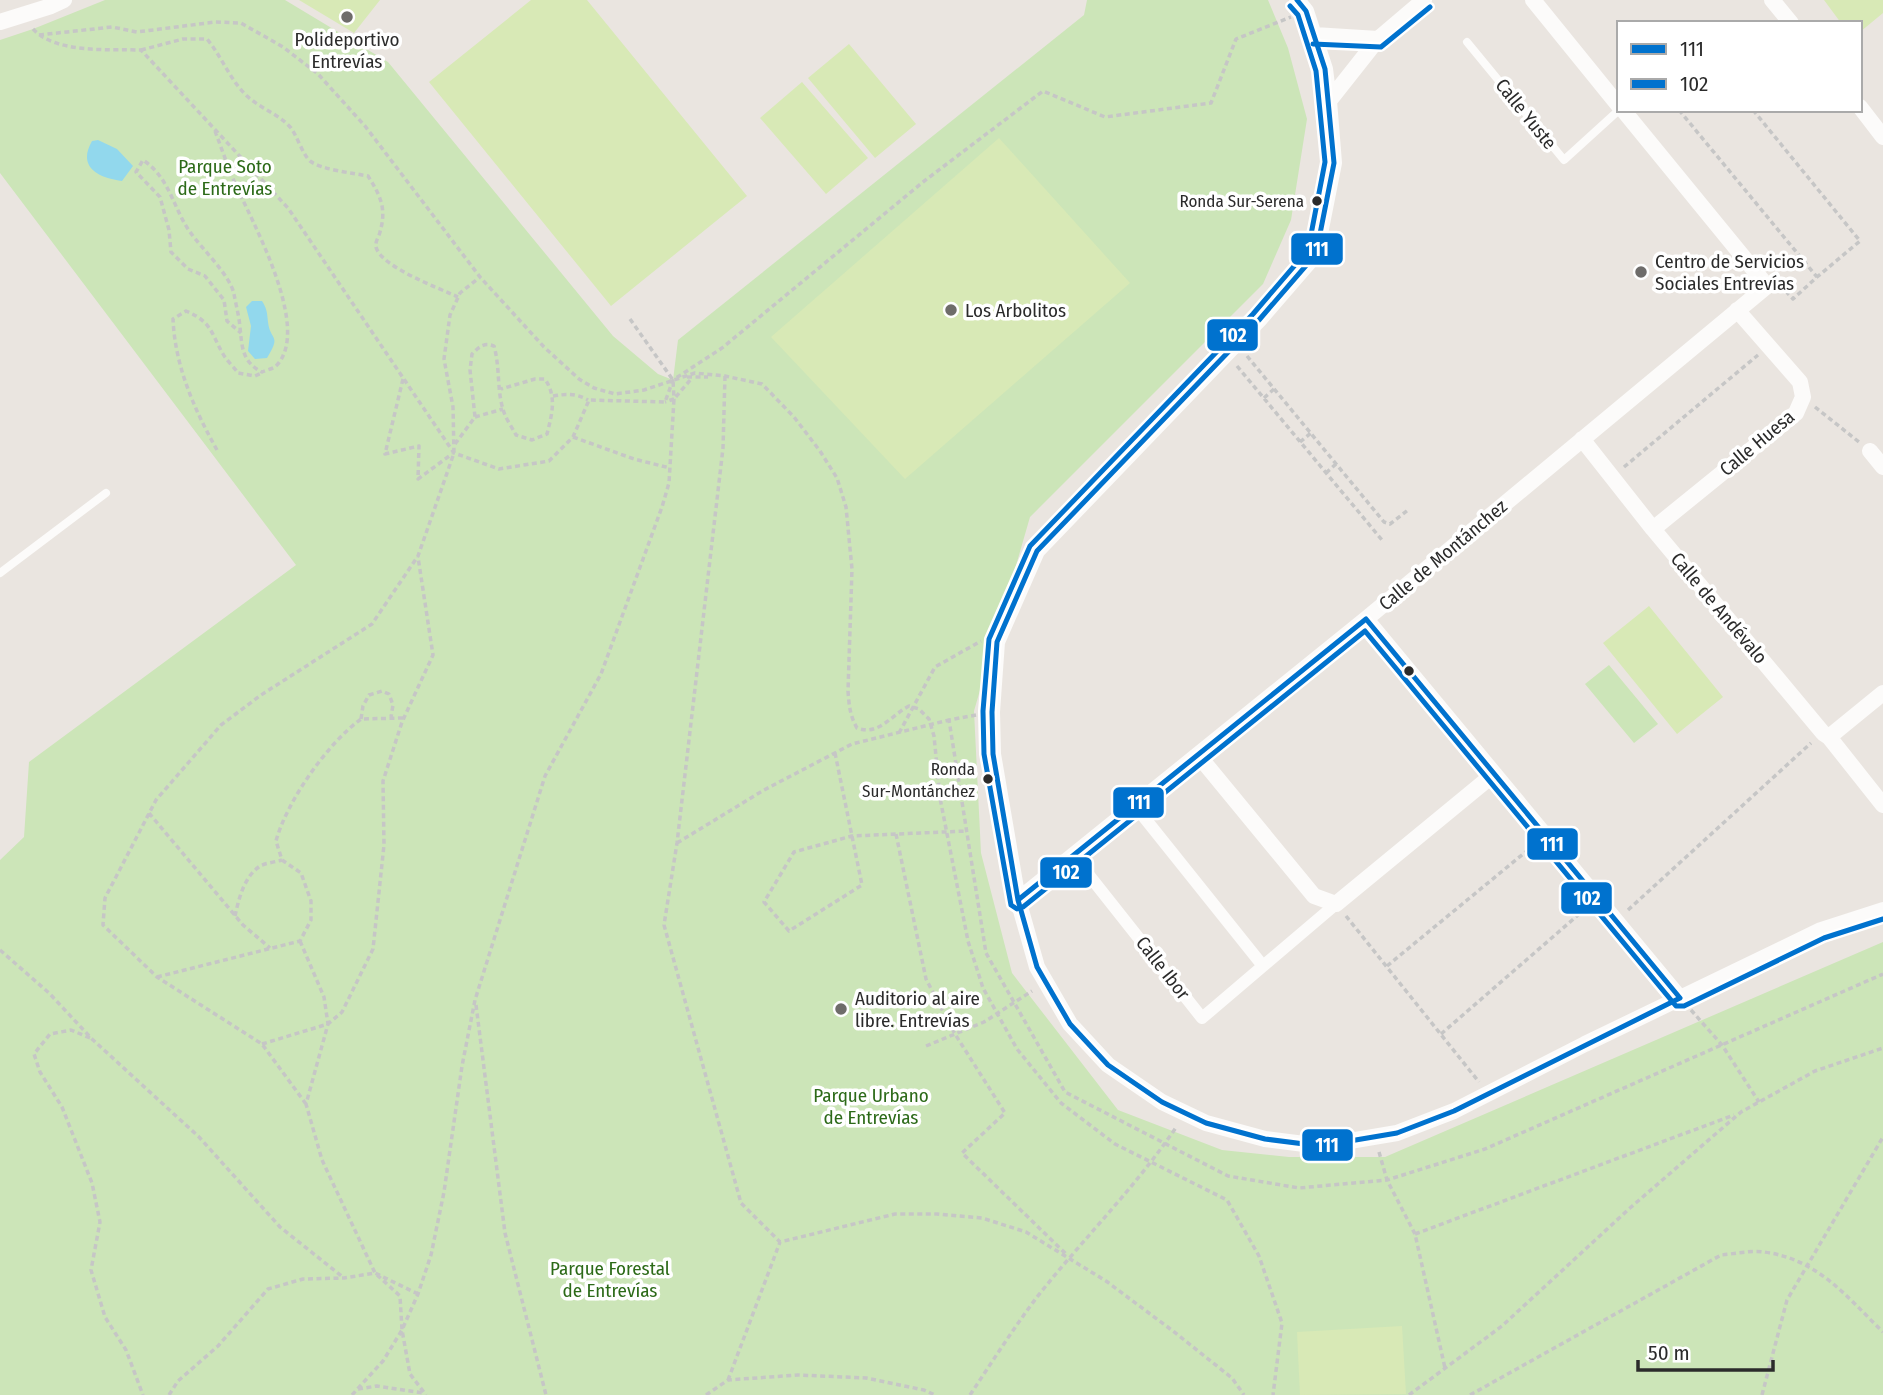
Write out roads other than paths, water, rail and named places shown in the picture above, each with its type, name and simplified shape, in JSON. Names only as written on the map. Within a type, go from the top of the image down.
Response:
[{"type":"street","points":[[0,22],[64,0]]},
{"type":"street","points":[[1329,101],[1378,39],[1424,0]]},
{"type":"street","points":[[1533,0],[1617,104]]},
{"type":"street","points":[[1772,0],[1789,21]]},
{"type":"street","points":[[1302,6],[1325,69],[1334,163],[1316,254],[1232,349],[1037,551],[997,642],[992,712],[996,778],[1018,900],[1037,967],[1070,1024],[1108,1065],[1163,1102],[1206,1123],[1265,1139],[1321,1146],[1397,1133],[1454,1111],[1821,930],[1883,910]]},
{"type":"street","points":[[1314,35],[1378,39]]},
{"type":"street","points":[[1862,110],[1883,137]]},
{"type":"street","name":"Calle de Montánchez","points":[[1018,900],[1366,619],[1767,286],[1623,112]]},
{"type":"street","name":"Calle Huesa","points":[[1653,529],[1796,413],[1803,397],[1800,382],[1737,310]]},
{"type":"street","name":"Calle de Andévalo","points":[[1582,439],[1653,529],[1883,805]]},
{"type":"street","points":[[1870,451],[1883,467]]},
{"type":"street","points":[[1366,619],[1680,998]]},
{"type":"street","points":[[1826,735],[1883,693]]},
{"type":"street","points":[[1198,755],[1314,896],[1336,904]]},
{"type":"street","name":"Calle Ibor","points":[[1073,855],[1202,1018],[1494,774]]},
{"type":"street","points":[[1135,806],[1263,965]]},
{"type":"lane","name":"Calle Yuste","points":[[1467,42],[1564,160],[1617,111]]},
{"type":"lane","points":[[0,573],[106,493]]},
{"type":"water","points":[[98,140],[117,149],[133,166],[122,181],[92,170],[87,158],[88,150],[92,141]]},
{"type":"water","points":[[252,301],[262,301],[267,311],[274,345],[267,358],[255,359],[248,351],[251,326],[246,307]]},
{"type":"place","name":"Polideportivo Entrevías","points":[[347,17]]},
{"type":"place","name":"Ronda Sur-Serena","points":[[1317,201]]},
{"type":"place","name":"Centro de Servicios Sociales Entrevías","points":[[1641,272]]},
{"type":"place","name":"Los Arbolitos","points":[[951,310]]},
{"type":"place","name":"Ronda Sur-Montánchez","points":[[988,779]]},
{"type":"place","name":"Auditorio al aire libre. Entrevías","points":[[841,1009]]},
{"type":"park label","name":"Parque Soto de Entrevías","points":[[225,177]]},
{"type":"park label","name":"Parque Urbano de Entrevías","points":[[871,1106]]},
{"type":"park label","name":"Parque Forestal de Entrevías","points":[[610,1279]]}]
